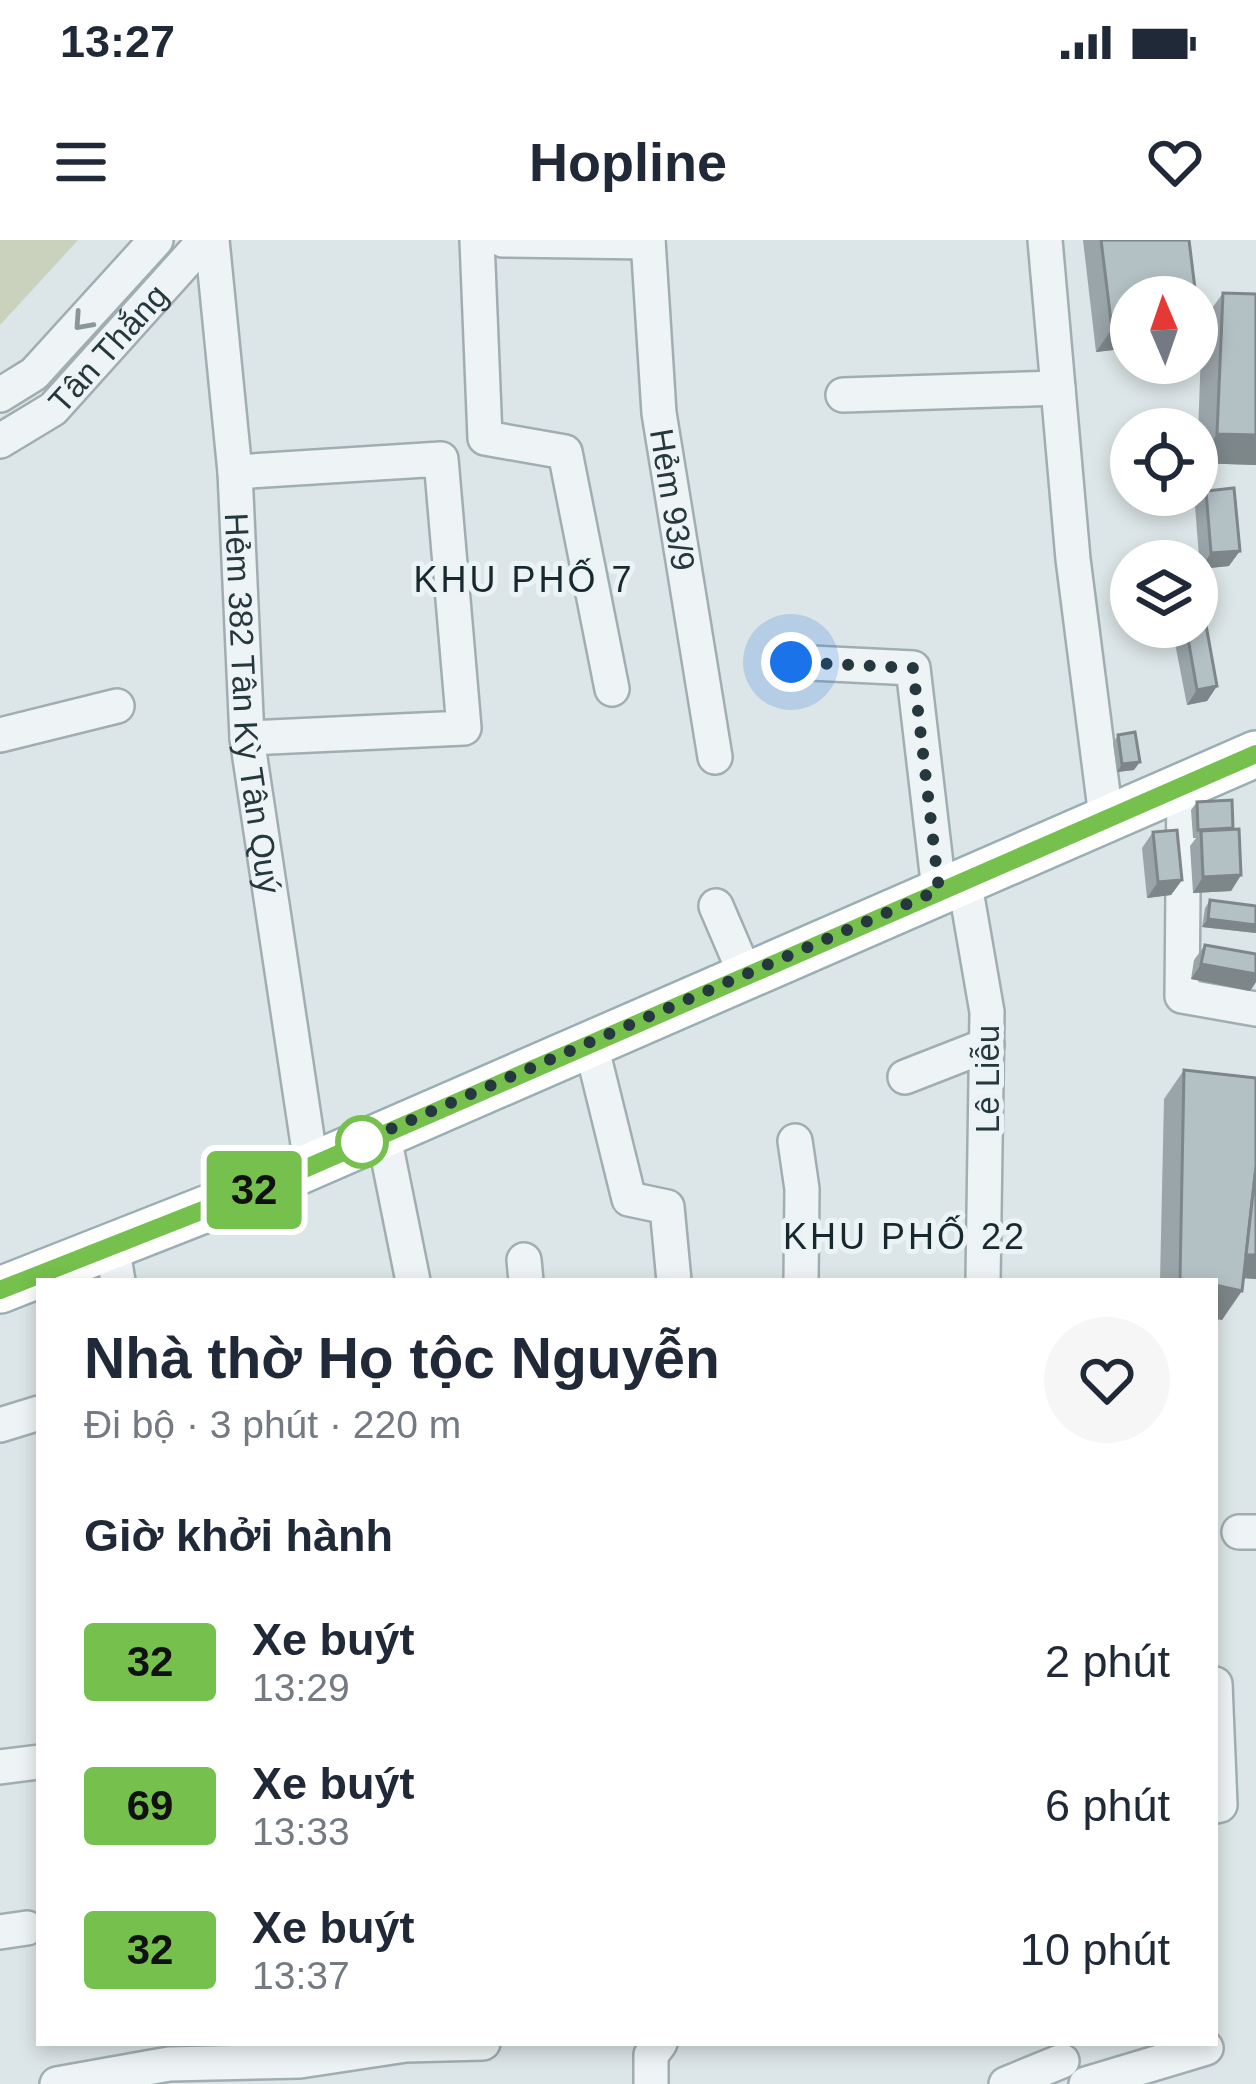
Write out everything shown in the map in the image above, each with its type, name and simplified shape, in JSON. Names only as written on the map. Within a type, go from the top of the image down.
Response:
[{"type":"main road","points":[[51,1278],[115,1263],[311,1164],[1256,754]]},
{"type":"main road","points":[[0,1290],[36,1282]]},
{"type":"street","name":"Tân Thắng","points":[[0,395],[34,374],[156,240]]},
{"type":"street","name":"Tân Thắng","points":[[0,441],[53,409],[208,240]]},
{"type":"street","name":"Hẻm 382 Tân Kỳ Tân Quý","points":[[208,240],[235,472],[247,738],[311,1164]]},
{"type":"street","points":[[477,240],[485,438],[565,452],[612,689]]},
{"type":"street","points":[[503,240],[648,241]]},
{"type":"street","points":[[1045,240],[1106,817]]},
{"type":"street","name":"Hẻm 93/9","points":[[648,241],[659,413],[715,757]]},
{"type":"street","points":[[843,395],[1058,388]]},
{"type":"street","points":[[235,472],[440,459],[464,728],[247,738]]},
{"type":"street","name":"Lê Liễu","points":[[791,662],[913,668],[951,885],[987,1012],[982,1278]]},
{"type":"street","points":[[0,735],[117,706]]},
{"type":"street","points":[[1184,785],[1182,995],[1256,1009]]},
{"type":"street","points":[[716,906],[746,976]]},
{"type":"street","points":[[591,1046],[628,1199],[667,1207],[674,1278]]},
{"type":"street","points":[[905,1077],[987,1046]]},
{"type":"street","points":[[383,1132],[412,1278]]},
{"type":"street","points":[[795,1141],[802,1189],[801,1278]]},
{"type":"street","points":[[0,1426],[36,1414]]},
{"type":"street","points":[[0,1767],[36,1762]]},
{"type":"street","points":[[57,2084],[169,2064],[301,2072],[402,2046]]},
{"type":"street","points":[[651,2084],[651,2055],[658,2046]]},
{"type":"street","points":[[1006,2084],[1066,2068],[1206,2048]]},
{"type":"green space","points":[[0,240],[78,240],[0,325]]},
{"type":"building","points":[[1101,240],[1189,240],[1193,276],[1110,276],[1110,313]]},
{"type":"building","points":[[1223,293],[1256,294],[1256,435],[1218,434]]},
{"type":"building","points":[[1234,488],[1240,551],[1218,553],[1218,540],[1210,540],[1208,516],[1218,516],[1218,490]]},
{"type":"building","points":[[1190,648],[1210,648],[1217,686],[1197,690]]},
{"type":"building","points":[[1135,732],[1140,762],[1122,764],[1118,735]]},
{"type":"building","points":[[1232,800],[1233,828],[1198,830],[1197,802]]},
{"type":"building","points":[[1239,829],[1241,875],[1203,877],[1201,831]]},
{"type":"building","points":[[1177,830],[1182,880],[1158,882],[1153,832]]},
{"type":"building","points":[[1210,900],[1256,906],[1256,925],[1208,919]]},
{"type":"building","points":[[1205,945],[1256,954],[1256,974],[1201,964]]},
{"type":"building","points":[[1184,1070],[1256,1078],[1256,1167],[1242,1291],[1218,1286],[1218,1278],[1180,1278]]},
{"type":"building","points":[[1256,1167],[1256,1255],[1246,1255]]},
{"type":"bus line","name":"32","points":[[0,1290],[272,1183],[1256,754]]},
{"type":"district","name":"KHU PHỐ 7","points":[[524,579]]},
{"type":"district","name":"KHU PHỐ 22","points":[[905,1236]]},
{"type":"route","points":[[362,1142],[347,1148],[506,1083],[939,890],[913,668],[791,662]]}]
